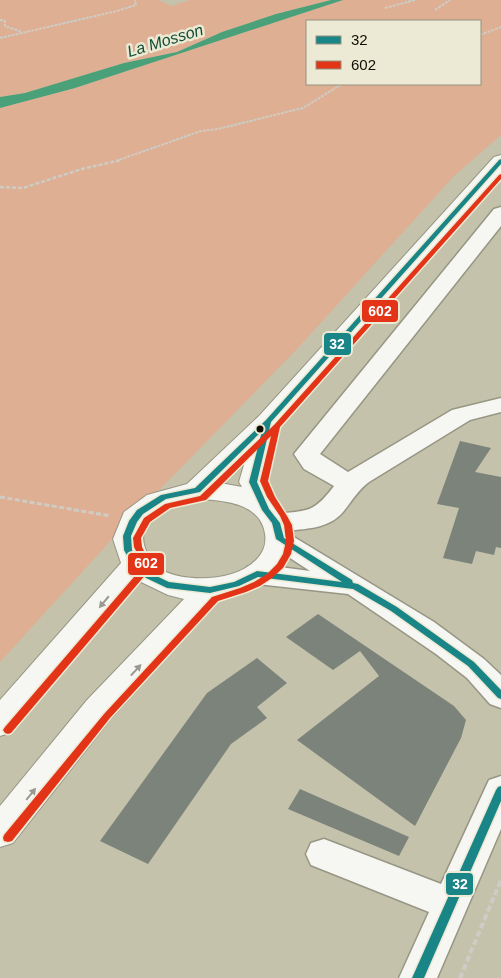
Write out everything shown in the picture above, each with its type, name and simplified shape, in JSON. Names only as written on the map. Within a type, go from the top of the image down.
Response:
[{"type":"main road","points":[[197,490],[268,421],[501,161]]},
{"type":"main road","points":[[268,421],[254,482],[274,524],[277,552],[269,564],[257,574],[236,584],[210,590],[188,589],[167,585],[149,576],[136,565],[128,550],[127,536],[133,521],[150,504],[164,497],[197,490],[236,494],[252,500],[274,524]]},
{"type":"main road","points":[[0,723],[136,565]]},
{"type":"main road","points":[[0,832],[99,709],[210,590]]},
{"type":"street","points":[[348,483],[312,463],[307,454],[501,213]]},
{"type":"street","points":[[274,524],[318,517],[326,513],[348,483],[461,415],[501,404]]},
{"type":"street","points":[[274,524],[355,586],[394,609],[470,664],[501,696]]},
{"type":"street","points":[[257,574],[355,586]]},
{"type":"street","points":[[418,978],[501,790]]},
{"type":"street","points":[[324,854],[451,904]]},
{"type":"path","points":[[0,38],[117,11],[136,5],[135,0]]},
{"type":"path","points":[[385,8],[416,0]]},
{"type":"path","points":[[435,10],[450,0]]},
{"type":"path","points":[[0,20],[4,21],[5,26],[22,32]]},
{"type":"path","points":[[481,35],[501,27]]},
{"type":"path","points":[[0,187],[9,189],[23,188],[82,169],[120,160],[201,131],[218,129],[303,108],[340,85]]},
{"type":"path","points":[[0,497],[133,521]]},
{"type":"path","points":[[460,978],[501,880]]},
{"type":"shaded area","points":[[0,0],[158,0],[172,6],[190,0],[331,0],[276,14],[222,32],[177,52],[124,63],[25,93],[0,97]]},
{"type":"shaded area","points":[[331,0],[343,0],[75,88],[0,108],[0,97],[25,93],[124,63],[177,52],[222,32],[276,14]]},
{"type":"shaded area","points":[[343,0],[501,0],[501,135],[454,176],[297,349],[126,524],[0,662],[0,108],[75,88]]},
{"type":"building","points":[[460,441],[491,448],[475,472],[501,477],[501,548],[496,547],[494,555],[476,551],[472,564],[443,558],[459,508],[437,504]]},
{"type":"building","points":[[318,614],[454,706],[466,720],[461,738],[415,826],[297,740],[379,676],[360,651],[333,670],[286,637]]},
{"type":"building","points":[[257,658],[287,683],[257,707],[267,718],[231,744],[148,864],[100,841],[207,693]]},
{"type":"building","points":[[300,789],[409,837],[399,856],[288,809]]},
{"type":"transit line","name":"32","points":[[501,161],[268,421],[197,490],[164,497],[140,512],[133,521],[127,536],[128,550],[136,565],[149,576],[167,585],[210,590],[236,584],[257,574],[355,586],[394,609],[471,664],[501,696]]},
{"type":"transit line","name":"602","points":[[8,838],[107,716],[215,599],[257,584],[270,576],[280,566],[287,554],[290,541],[288,525],[271,497],[264,481],[277,426],[501,176]]},
{"type":"transit line","name":"32","points":[[278,411],[268,421],[253,482],[266,510],[276,523],[280,539],[349,582]]},
{"type":"transit line","name":"602","points":[[8,730],[144,571],[146,563],[138,547],[137,538],[147,520],[168,506],[203,498],[280,423]]},
{"type":"transit line","name":"32","points":[[418,978],[501,790]]},
{"type":"water label","name":"La Mosson","points":[[165,40]]}]
